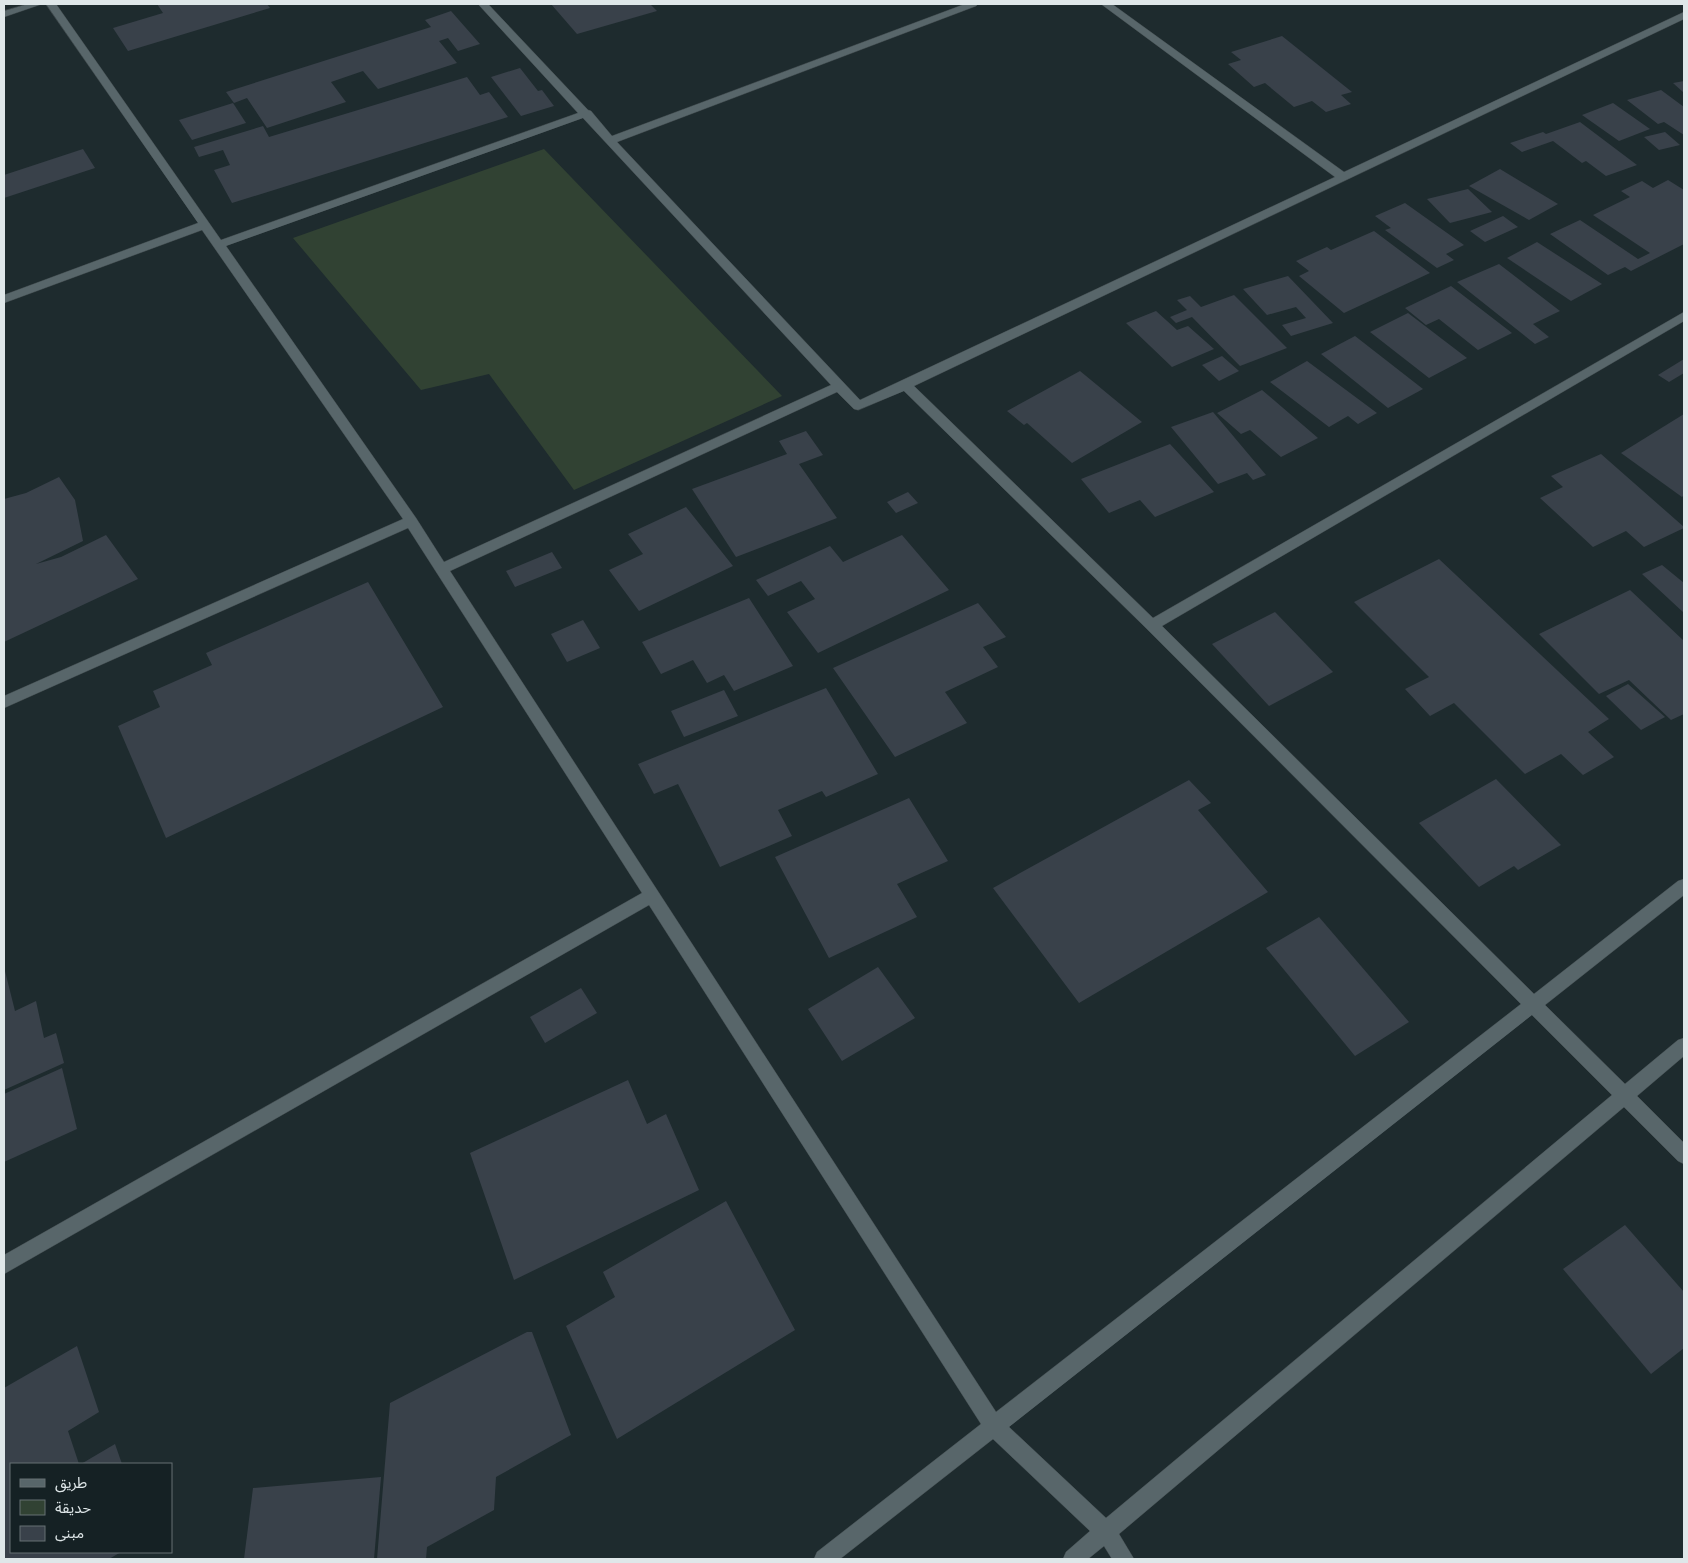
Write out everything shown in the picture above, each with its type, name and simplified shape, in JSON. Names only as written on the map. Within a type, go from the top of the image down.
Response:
[{"type":"street","points":[[4,14],[37,4]]},
{"type":"street","points":[[51,4],[411,521],[994,1426],[1106,1532],[1124,1559]]},
{"type":"street","points":[[483,4],[587,113],[858,406],[906,385],[1684,15]]},
{"type":"street","points":[[612,140],[974,4]]},
{"type":"street","points":[[1106,4],[1343,177]]},
{"type":"street","points":[[218,245],[587,113]]},
{"type":"street","points":[[4,299],[204,225]]},
{"type":"street","points":[[1152,625],[1684,316]]},
{"type":"street","points":[[906,385],[1152,625],[1684,1155]]},
{"type":"street","points":[[442,569],[840,386]]},
{"type":"street","points":[[4,702],[411,521]]},
{"type":"street","points":[[824,1559],[1684,886]]},
{"type":"street","points":[[4,1266],[652,895]]},
{"type":"street","points":[[1074,1559],[1684,1046]]},
{"type":"green space","points":[[544,149],[782,396],[574,490],[489,374],[421,390],[293,238]]},
{"type":"building","points":[[157,4],[267,4],[270,8],[128,51],[113,28],[163,13]]},
{"type":"building","points":[[551,4],[650,4],[657,11],[577,34]]},
{"type":"building","points":[[451,11],[480,44],[458,51],[448,38],[439,41],[457,63],[378,89],[363,71],[331,82],[346,102],[267,128],[247,98],[234,103],[226,92],[431,27],[425,20]]},
{"type":"building","points":[[1282,36],[1352,92],[1341,95],[1351,104],[1326,112],[1312,101],[1294,107],[1265,83],[1254,87],[1228,64],[1241,60],[1231,52]]},
{"type":"building","points":[[520,68],[538,91],[542,90],[554,106],[521,116],[491,77]]},
{"type":"building","points":[[467,77],[480,95],[489,92],[508,117],[232,203],[214,170],[230,165],[223,150],[199,157],[194,147],[263,126],[269,137]]},
{"type":"building","points":[[1684,81],[1684,93],[1673,83]]},
{"type":"building","points":[[1661,90],[1684,107],[1684,135],[1664,122],[1658,124],[1627,100]]},
{"type":"building","points":[[233,103],[246,123],[192,140],[179,120]]},
{"type":"building","points":[[1613,103],[1650,129],[1619,141],[1582,115]]},
{"type":"building","points":[[1580,122],[1637,165],[1606,176],[1586,161],[1582,163],[1553,141],[1522,152],[1510,143],[1543,132],[1546,134]]},
{"type":"building","points":[[1665,132],[1680,145],[1659,150],[1644,137]]},
{"type":"building","points":[[83,149],[95,168],[4,198],[4,175]]},
{"type":"building","points":[[1500,169],[1558,204],[1529,220],[1469,186]]},
{"type":"building","points":[[1668,180],[1684,190],[1684,244],[1631,271],[1625,267],[1608,275],[1550,234],[1580,220],[1638,259],[1650,253],[1593,215],[1630,197],[1621,191],[1642,181],[1653,188]]},
{"type":"building","points":[[1468,189],[1492,212],[1450,223],[1427,199]]},
{"type":"building","points":[[1405,203],[1464,245],[1446,254],[1454,260],[1437,268],[1385,230],[1391,228],[1375,216]]},
{"type":"building","points":[[1503,216],[1518,227],[1485,242],[1470,231]]},
{"type":"building","points":[[1374,231],[1430,273],[1344,313],[1299,276],[1309,271],[1296,261],[1327,247],[1331,250]]},
{"type":"building","points":[[1537,242],[1602,284],[1571,301],[1507,258]]},
{"type":"building","points":[[1499,264],[1560,311],[1533,324],[1549,337],[1535,344],[1457,282]]},
{"type":"building","points":[[1288,276],[1333,323],[1291,336],[1282,325],[1306,318],[1296,307],[1267,315],[1243,289]]},
{"type":"building","points":[[1451,286],[1512,333],[1478,350],[1439,319],[1426,325],[1405,308]]},
{"type":"building","points":[[1234,295],[1287,348],[1240,366],[1192,317],[1176,323],[1170,317],[1187,310],[1177,300],[1190,296],[1201,307]]},
{"type":"building","points":[[1156,311],[1177,330],[1188,326],[1214,349],[1172,367],[1126,323]]},
{"type":"building","points":[[1408,313],[1467,358],[1429,378],[1370,332]]},
{"type":"building","points":[[1355,336],[1423,389],[1388,408],[1321,354]]},
{"type":"building","points":[[1222,356],[1239,371],[1219,381],[1202,365]]},
{"type":"building","points":[[1684,359],[1684,373],[1669,382],[1658,375]]},
{"type":"building","points":[[1307,361],[1377,413],[1358,424],[1348,416],[1329,427],[1270,382]]},
{"type":"building","points":[[1080,371],[1142,422],[1072,463],[1027,423],[1024,425],[1007,411]]},
{"type":"building","points":[[1262,390],[1318,438],[1281,457],[1250,430],[1241,434],[1217,413]]},
{"type":"building","points":[[1213,412],[1266,475],[1253,480],[1247,473],[1218,484],[1171,427]]},
{"type":"building","points":[[1684,414],[1684,495],[1682,497],[1621,453]]},
{"type":"building","points":[[806,431],[823,455],[799,464],[837,518],[736,557],[692,489],[787,454],[779,441]]},
{"type":"building","points":[[1170,444],[1214,492],[1155,517],[1140,500],[1109,513],[1081,479]]},
{"type":"building","points":[[1601,454],[1684,528],[1644,547],[1626,531],[1593,547],[1540,498],[1563,487],[1551,476]]},
{"type":"building","points":[[59,477],[75,500],[83,541],[36,564],[61,557],[106,535],[138,579],[4,642],[4,499],[26,493]]},
{"type":"building","points":[[908,492],[918,503],[896,513],[887,502]]},
{"type":"building","points":[[686,507],[733,566],[639,611],[609,570],[643,554],[628,534]]},
{"type":"building","points":[[902,535],[949,590],[818,653],[787,612],[815,599],[801,581],[768,596],[756,580],[830,546],[843,562]]},
{"type":"building","points":[[552,552],[562,568],[515,587],[506,571]]},
{"type":"building","points":[[1439,559],[1609,719],[1588,732],[1614,757],[1583,775],[1561,754],[1525,774],[1454,703],[1430,716],[1405,689],[1429,677],[1354,602]]},
{"type":"building","points":[[1662,565],[1684,583],[1684,613],[1642,574]]},
{"type":"building","points":[[368,582],[443,707],[166,838],[118,726],[160,707],[153,691],[212,665],[206,653]]},
{"type":"building","points":[[1630,590],[1684,641],[1684,714],[1671,720],[1629,680],[1599,694],[1539,634]]},
{"type":"building","points":[[749,598],[793,666],[734,691],[724,675],[707,683],[693,660],[661,674],[642,642]]},
{"type":"building","points":[[978,603],[1006,637],[983,647],[998,667],[945,692],[967,723],[895,757],[833,668]]},
{"type":"building","points":[[1275,612],[1333,672],[1269,706],[1212,644]]},
{"type":"building","points":[[583,620],[600,648],[567,662],[551,634]]},
{"type":"building","points":[[1628,684],[1665,717],[1641,730],[1606,696]]},
{"type":"building","points":[[826,688],[878,774],[826,797],[822,791],[778,810],[792,836],[720,867],[678,784],[654,794],[638,764]]},
{"type":"building","points":[[724,690],[738,716],[684,737],[671,711]]},
{"type":"building","points":[[1496,779],[1561,845],[1518,870],[1514,866],[1479,887],[1419,823]]},
{"type":"building","points":[[1189,780],[1211,803],[1198,810],[1268,892],[1079,1003],[993,888]]},
{"type":"building","points":[[909,798],[948,861],[897,884],[917,917],[829,958],[775,857]]},
{"type":"building","points":[[1319,917],[1409,1022],[1355,1056],[1266,948]]},
{"type":"building","points":[[4,967],[15,1011],[36,1001],[44,1038],[56,1033],[64,1063],[4,1090]]},
{"type":"building","points":[[878,967],[915,1018],[842,1061],[808,1009]]},
{"type":"building","points":[[581,988],[597,1013],[545,1043],[530,1017]]},
{"type":"building","points":[[62,1068],[77,1129],[4,1162],[4,1094]]},
{"type":"building","points":[[628,1080],[647,1124],[666,1114],[699,1190],[514,1280],[470,1153]]},
{"type":"building","points":[[726,1201],[795,1330],[617,1439],[566,1326],[615,1297],[603,1272]]},
{"type":"building","points":[[1625,1225],[1684,1292],[1684,1348],[1651,1374],[1563,1269]]},
{"type":"building","points":[[527,1332],[532,1332],[571,1435],[496,1477],[494,1510],[427,1547],[426,1559],[377,1559],[390,1403]]},
{"type":"building","points":[[77,1346],[99,1412],[68,1431],[79,1463],[10,1463],[10,1553],[119,1553],[109,1559],[4,1559],[4,1388]]},
{"type":"building","points":[[115,1444],[122,1463],[83,1463]]},
{"type":"building","points":[[381,1477],[374,1559],[244,1559],[253,1488]]}]
